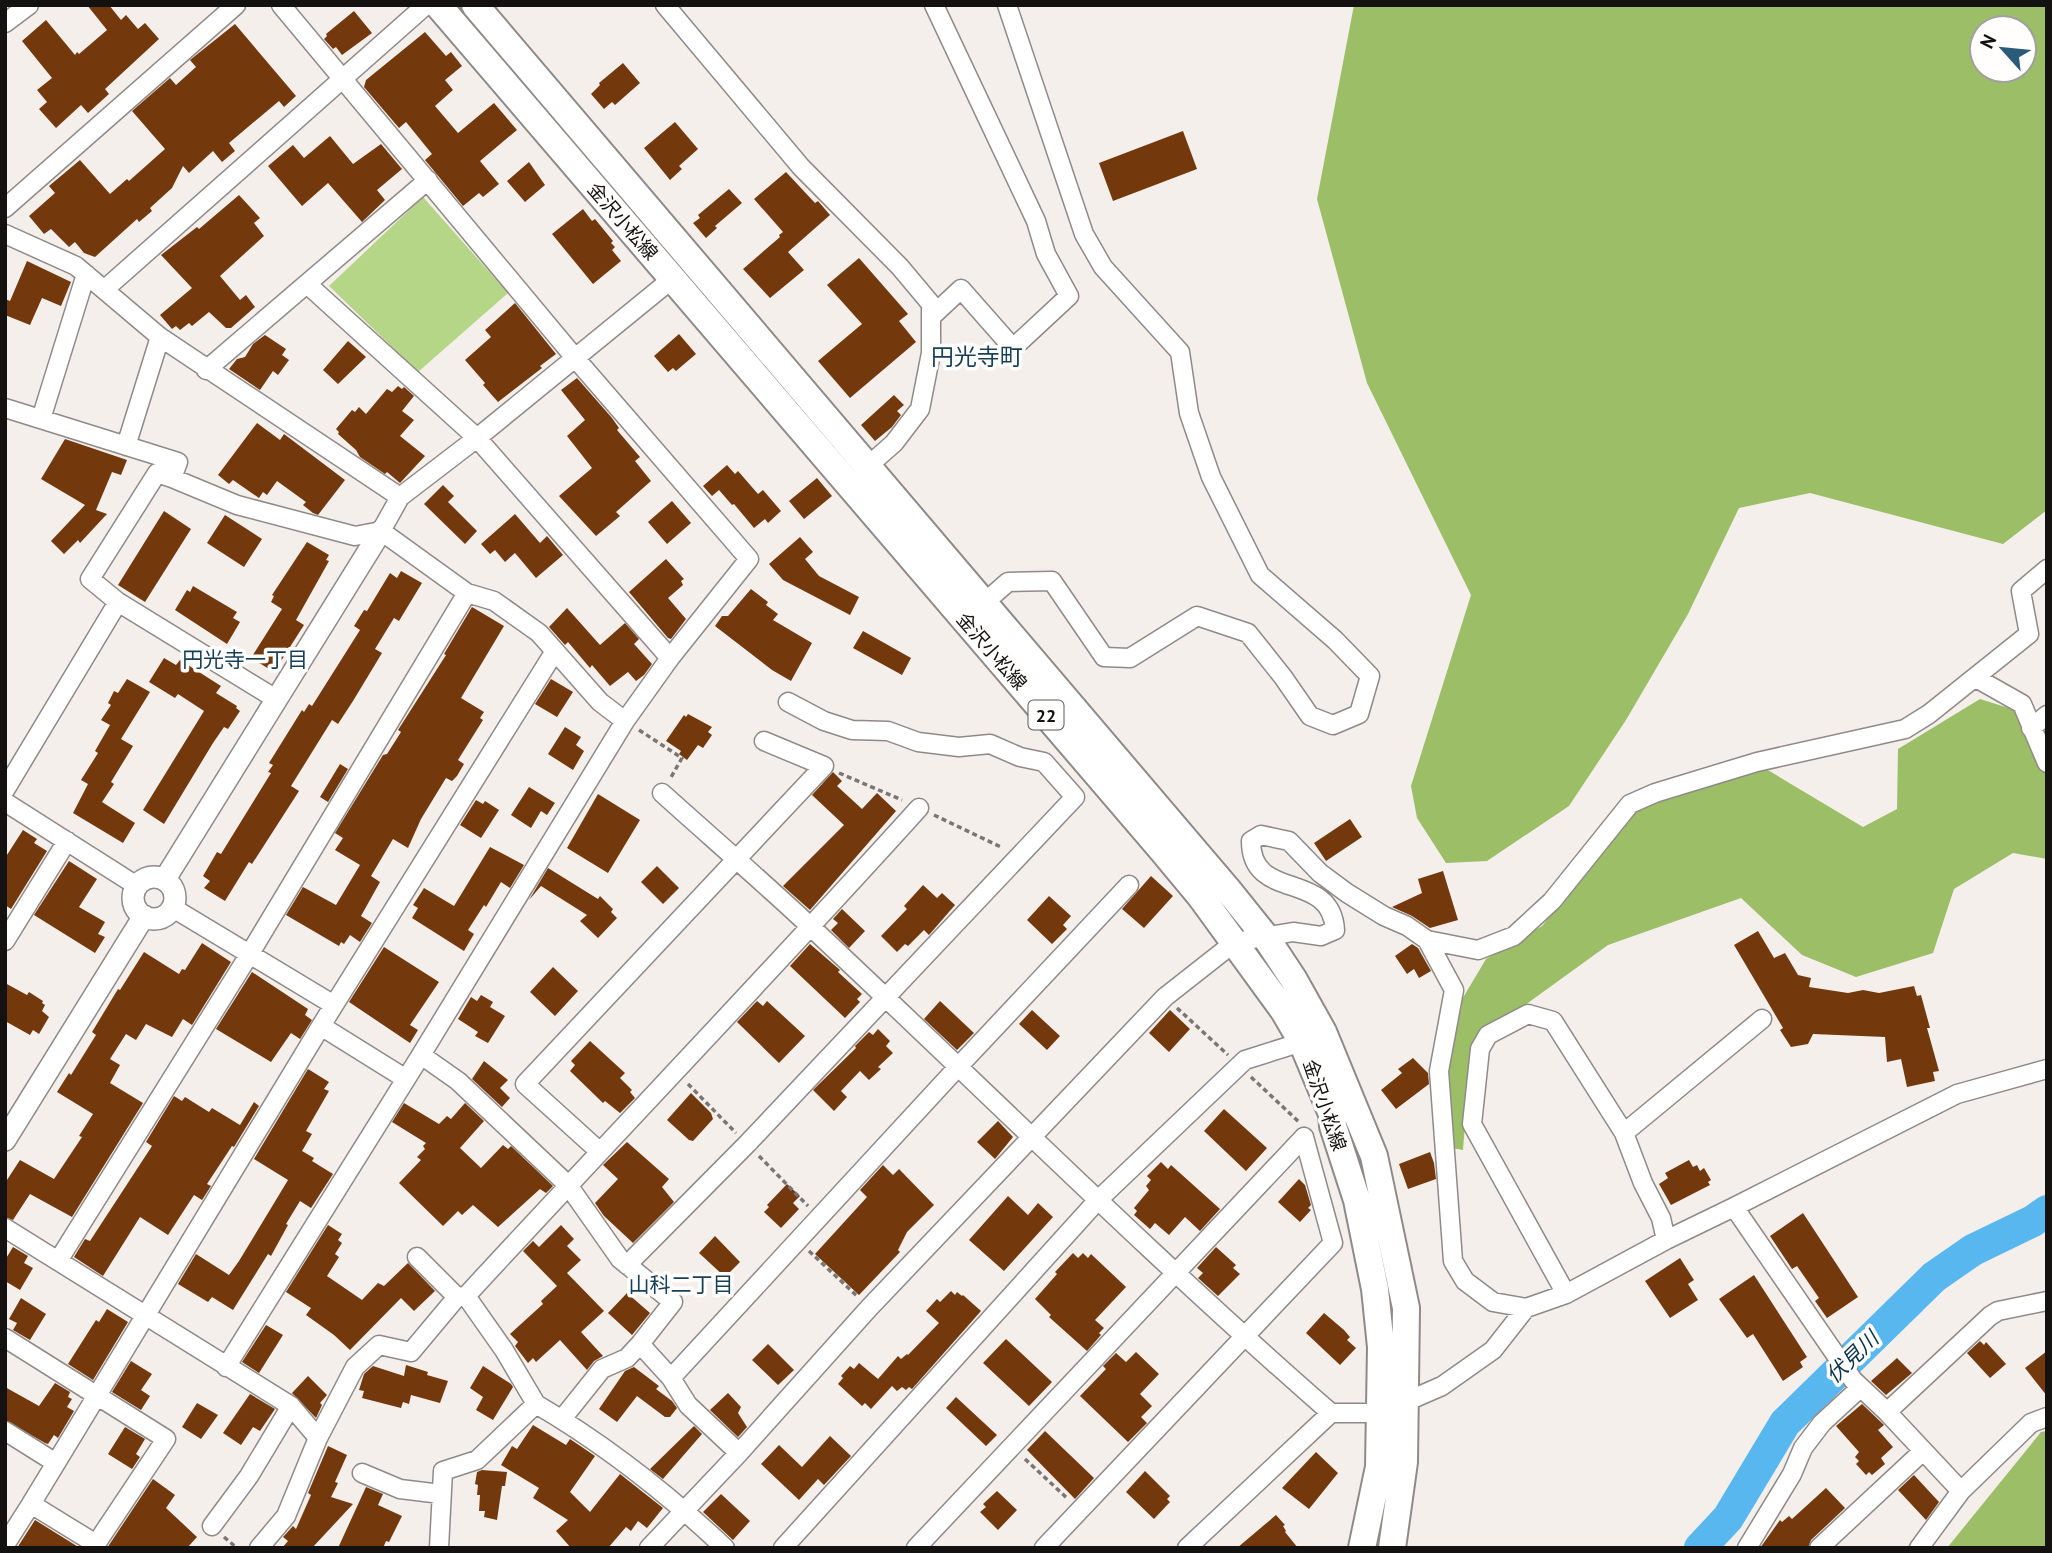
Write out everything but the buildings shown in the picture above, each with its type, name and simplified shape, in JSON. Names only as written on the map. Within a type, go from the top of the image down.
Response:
[{"type":"main road","name":"金沢小松線","points":[[438,5],[1162,850],[1235,942],[1284,1011],[1302,1042],[1332,1114],[1357,1200],[1375,1289],[1381,1347],[1379,1467],[1362,1548]]},
{"type":"main road","name":"金沢小松線","points":[[475,5],[1228,890],[1265,936],[1294,979],[1323,1032],[1374,1156],[1406,1308],[1404,1462],[1392,1548]]},
{"type":"street","points":[[5,23],[29,5]]},
{"type":"street","points":[[5,208],[236,5]]},
{"type":"street","points":[[226,1367],[625,721],[670,658],[749,559],[576,359],[281,5]]},
{"type":"street","points":[[105,289],[426,5]]},
{"type":"street","points":[[665,5],[801,167],[900,267],[931,304],[931,353],[920,408],[894,443],[868,466]]},
{"type":"street","points":[[931,317],[961,289],[1013,348],[1069,296],[1046,254],[1037,221],[934,5]]},
{"type":"street","points":[[984,603],[1008,582],[1052,581],[1104,657],[1130,658],[1197,616],[1248,633],[1310,716],[1333,725],[1359,715],[1370,676],[1335,640],[1259,575],[1211,477],[1189,413],[1180,352],[1103,267],[1084,234],[1007,5]]},
{"type":"street","points":[[206,370],[428,180]]},
{"type":"street","points":[[5,234],[76,266],[160,337],[206,370],[400,496]]},
{"type":"street","points":[[41,419],[86,274]]},
{"type":"street","points":[[164,879],[400,496],[477,438],[673,279]]},
{"type":"street","points":[[307,284],[477,438],[670,658]]},
{"type":"street","points":[[126,446],[160,337]]},
{"type":"street","points":[[7,411],[178,462],[172,478]]},
{"type":"street","points":[[276,699],[118,602],[90,579],[157,473],[237,505],[355,536],[380,531],[467,593],[494,601],[539,634],[600,702],[625,721]]},
{"type":"street","points":[[649,1548],[739,1453],[869,1308],[1165,997],[1235,942],[1293,932],[1321,936],[1335,930],[1334,916],[1329,905],[1318,897],[1267,875],[1256,865],[1251,854],[1251,841],[1261,835],[1289,841],[1320,873],[1346,893],[1384,916],[1407,926],[1427,940],[1478,950],[1514,936],[1552,901],[1630,804],[1655,793],[1757,762],[1905,729],[1929,714],[2029,634],[2021,591],[2047,569]]},
{"type":"street","points":[[58,1261],[249,955],[467,593]]},
{"type":"street","points":[[5,790],[118,602]]},
{"type":"street","points":[[5,1545],[321,1026],[555,651]]},
{"type":"street","points":[[1976,678],[2022,704],[2047,763]]},
{"type":"street","points":[[627,1265],[747,1144],[1075,797],[1044,762],[1020,757],[990,744],[959,747],[918,742],[888,731],[852,730],[824,721],[788,702]]},
{"type":"street","points":[[2031,728],[2047,715]]},
{"type":"street","points":[[599,1151],[525,1084],[824,766],[764,741]]},
{"type":"street","points":[[662,793],[811,927],[1097,1201],[1331,1413],[1380,1413],[1442,1386],[1493,1350],[1526,1308]]},
{"type":"street","points":[[5,802],[137,886]]},
{"type":"street","points":[[259,1548],[286,1517],[318,1438],[355,1367],[379,1345],[411,1352],[811,927],[919,808]]},
{"type":"street","points":[[5,941],[67,841]]},
{"type":"street","points":[[147,878],[164,879],[174,889],[173,908],[163,917],[150,919],[144,916],[133,899],[137,886],[147,878]]},
{"type":"street","points":[[671,1378],[1129,885]]},
{"type":"street","points":[[173,908],[334,1005]]},
{"type":"street","points":[[5,1140],[144,916]]},
{"type":"street","points":[[1427,940],[1454,990],[1439,1071],[1453,1261],[1465,1281],[1493,1302],[1526,1308],[1566,1294],[1666,1240],[1956,1094],[2047,1069]]},
{"type":"street","points":[[1566,1294],[1472,1124],[1480,1049],[1488,1035],[1528,1014],[1553,1021],[1624,1133],[1643,1183],[1661,1218],[1666,1240]]},
{"type":"street","points":[[1624,1133],[1762,1019]]},
{"type":"street","points":[[321,1026],[406,1079]]},
{"type":"street","points":[[783,1548],[1097,1201],[1238,1065],[1245,1060],[1302,1042]]},
{"type":"street","points":[[421,1055],[458,1081],[568,1185],[620,1259],[673,1302],[627,1358],[602,1370],[562,1419]]},
{"type":"street","points":[[915,1548],[1304,1137],[1333,1243],[1044,1548]]},
{"type":"street","points":[[1734,1207],[1856,1384],[1887,1412],[1961,1490]]},
{"type":"street","points":[[5,1228],[291,1406],[318,1438]]},
{"type":"street","points":[[417,1257],[461,1297],[504,1350],[536,1404],[562,1419],[685,1510],[724,1548]]},
{"type":"street","points":[[1887,1412],[1990,1316],[1998,1311],[2047,1301]]},
{"type":"street","points":[[5,1338],[166,1439],[96,1544],[31,1504]]},
{"type":"street","points":[[640,1344],[671,1378],[688,1405],[739,1453]]},
{"type":"street","points":[[1747,1548],[1792,1474],[1803,1448],[1856,1384]]},
{"type":"street","points":[[439,1548],[443,1471],[477,1460],[536,1404]]},
{"type":"street","points":[[212,1526],[249,1476],[291,1406]]},
{"type":"street","points":[[1187,1548],[1331,1413]]},
{"type":"street","points":[[1919,1548],[1961,1490],[2031,1423],[2047,1417]]},
{"type":"street","points":[[5,1431],[56,1463]]},
{"type":"street","points":[[1819,1548],[1923,1452]]},
{"type":"street","points":[[362,1473],[400,1489],[440,1494]]},
{"type":"path","points":[[625,721],[682,758],[662,793]]},
{"type":"path","points":[[797,1240],[869,1308]]},
{"type":"path","points":[[1020,1454],[1080,1510]]},
{"type":"green space","points":[[1354,5],[2047,5],[2047,510],[2003,544],[1810,493],[1739,508],[1688,614],[1626,720],[1569,806],[1487,861],[1446,863],[1417,818],[1411,786],[1471,595],[1367,383],[1317,199]]},
{"type":"green space","points":[[423,197],[508,293],[418,372],[329,286]]},
{"type":"green space","points":[[1980,699],[2018,711],[2040,768],[2047,772],[2047,859],[2013,853],[1954,889],[1933,953],[1856,977],[1802,955],[1741,898],[1608,945],[1471,1044],[1463,1150],[1452,1148],[1446,1069],[1461,1001],[1486,959],[1542,926],[1633,809],[1761,766],[1863,827],[1897,809],[1898,749]]},
{"type":"green space","points":[[2047,1431],[2047,1548],[1947,1548],[2041,1432]]},
{"type":"waterway","name":"伏見川","points":[[1700,1548],[1728,1518],[1785,1423],[1934,1277],[1973,1250],[2033,1221],[2047,1211]]},
{"type":"district","name":"円光寺町","points":[[977,356]]},
{"type":"district","name":"円光寺一丁目","points":[[245,659]]},
{"type":"district","name":"山科二丁目","points":[[681,1284]]}]
